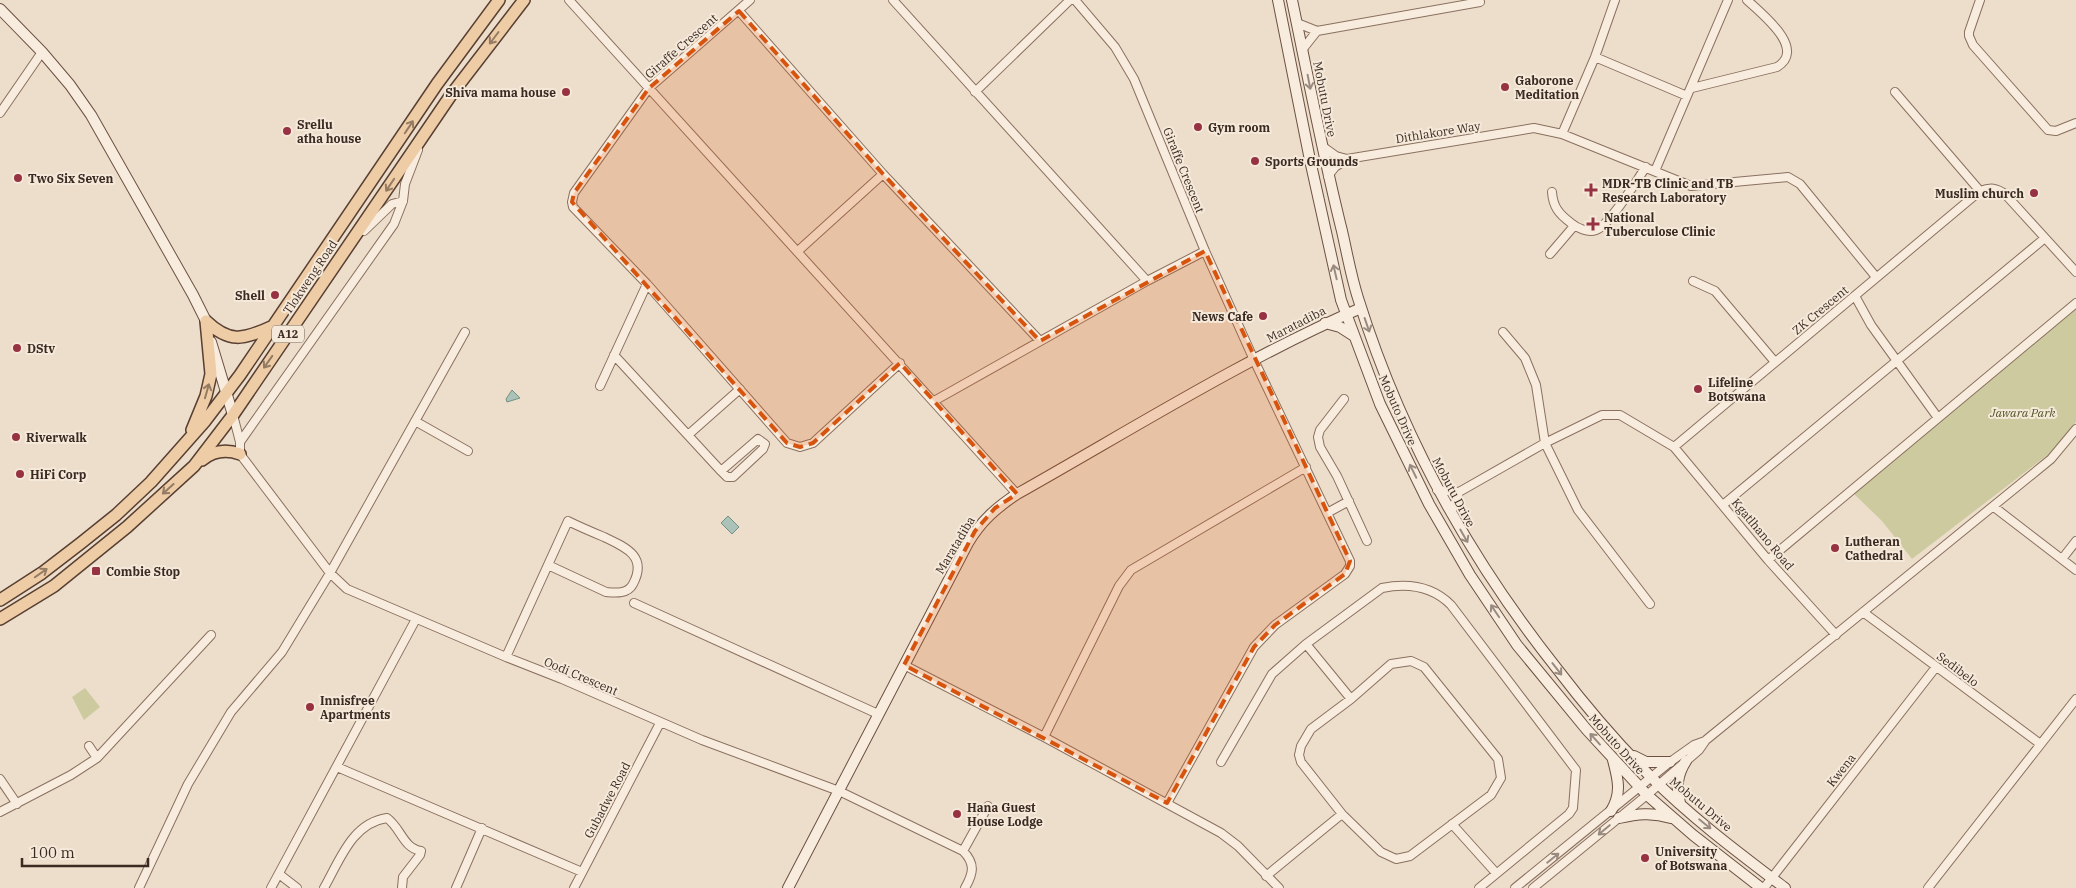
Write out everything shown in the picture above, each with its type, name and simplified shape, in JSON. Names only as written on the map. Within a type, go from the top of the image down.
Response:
[{"type":"main road","name":"Tlokweng Road","points":[[0,600],[42,573],[116,515],[151,482],[205,420],[272,327],[437,84],[498,0]]},
{"type":"main road","name":"Tlokweng Road","points":[[0,619],[54,586],[91,558],[194,466],[233,416],[451,95],[524,0]]},
{"type":"main road","points":[[507,21],[517,10],[532,0]]},
{"type":"main road","name":"Mobuto Drive","points":[[1278,0],[1310,160],[1340,294],[1380,404],[1429,504],[1470,575],[1517,645],[1612,758],[1674,819],[1763,888]]},
{"type":"main road","name":"Mobutu Drive","points":[[1292,0],[1321,145],[1361,308],[1393,397],[1437,490],[1481,565],[1527,631],[1598,721],[1651,777],[1680,803],[1785,888]]},
{"type":"main road","points":[[0,9],[42,52],[70,85],[91,115],[206,321],[233,416]]},
{"type":"main road","points":[[1340,294],[1337,307],[1325,324],[1340,327],[1354,336]]},
{"type":"main road","name":"Maratadiba","points":[[788,888],[975,531],[995,508],[1254,360],[1361,308]]},
{"type":"main road","points":[[206,321],[220,334],[242,338],[272,327]]},
{"type":"main road","points":[[190,436],[206,396],[211,374],[206,321]]},
{"type":"main road","points":[[194,466],[208,454],[226,451],[240,454]]},
{"type":"main road","points":[[1627,752],[1646,762],[1670,762]]},
{"type":"main road","points":[[1612,758],[1619,787],[1615,815],[1648,814],[1674,819]]},
{"type":"main road","points":[[1680,803],[1677,792],[1678,780],[1680,771],[1686,761]]},
{"type":"street","points":[[569,0],[1017,494]]},
{"type":"street","name":"Giraffe Crescent","points":[[647,284],[575,211],[572,202],[574,193],[649,88],[750,0]]},
{"type":"street","points":[[893,0],[1147,281]]},
{"type":"street","points":[[975,92],[1070,0]]},
{"type":"street","name":"Giraffe Crescent","points":[[1075,0],[1115,47],[1134,79],[1205,251],[1254,360],[1350,561],[1345,574],[1274,625],[1254,647],[1167,803]]},
{"type":"street","points":[[1562,134],[1595,57],[1615,0]]},
{"type":"street","points":[[1655,171],[1728,0]]},
{"type":"street","points":[[1692,88],[1776,67],[1786,59],[1788,50],[1783,38],[1761,12],[1747,0]]},
{"type":"street","points":[[1980,0],[1969,32],[1973,45],[2048,130],[2056,131],[2076,123]]},
{"type":"street","points":[[1297,23],[1317,31],[1480,2]]},
{"type":"street","points":[[739,10],[883,174],[1040,341]]},
{"type":"street","points":[[1302,50],[1317,31]]},
{"type":"street","points":[[0,113],[42,52]]},
{"type":"street","points":[[1595,57],[1687,96]]},
{"type":"street","points":[[1895,92],[1980,191],[1989,188],[1997,189],[2006,194],[2076,272]]},
{"type":"street","name":"Dithlakore Way","points":[[1347,159],[1534,128],[1562,134],[1684,184],[1699,186],[1788,177],[1795,179],[1876,277]]},
{"type":"street","points":[[240,442],[394,224],[403,202],[405,184],[425,132]]},
{"type":"street","points":[[1321,145],[1336,156],[1347,159]]},
{"type":"street","points":[[1328,176],[1335,167],[1347,159]]},
{"type":"street","points":[[1552,192],[1557,211],[1574,226],[1592,231],[1603,226],[1646,167]]},
{"type":"street","points":[[798,251],[883,174]]},
{"type":"street","name":"ZK Crescent","points":[[1674,447],[1980,191]]},
{"type":"street","points":[[340,256],[379,214],[392,204],[403,202]]},
{"type":"street","points":[[1550,254],[1574,226]]},
{"type":"street","points":[[1724,504],[2045,238]]},
{"type":"street","points":[[934,401],[1147,281],[1205,251]]},
{"type":"street","points":[[1693,280],[1715,291],[1774,362]]},
{"type":"street","points":[[600,386],[647,284],[787,443],[800,447],[813,443],[900,363]]},
{"type":"street","points":[[1855,296],[1871,324],[1938,418]]},
{"type":"street","points":[[1768,560],[2076,303]]},
{"type":"street","points":[[139,888],[188,784],[232,712],[282,652],[330,573],[465,332]]},
{"type":"street","points":[[1502,332],[1525,358],[1536,385],[1545,443],[1578,510],[1650,604]]},
{"type":"street","points":[[614,355],[721,471],[728,478],[733,477],[763,449],[764,443],[757,439],[721,471]]},
{"type":"street","points":[[688,435],[740,389]]},
{"type":"street","points":[[1344,399],[1320,430],[1318,437],[1320,447],[1349,500],[1368,541]]},
{"type":"street","name":"Kgatlhano Road","points":[[1545,443],[1602,415],[1610,414],[1620,415],[1674,447],[1724,504],[1768,560],[1836,634]]},
{"type":"street","points":[[233,416],[240,442],[240,454]]},
{"type":"street","points":[[415,421],[468,451]]},
{"type":"street","points":[[1533,888],[1615,815],[1644,791],[1660,785],[1706,740],[2051,459],[2076,429]]},
{"type":"street","points":[[1437,490],[1459,492],[1545,443]]},
{"type":"street","name":"Oodi Crescent","points":[[240,454],[330,573],[338,583],[347,589],[562,679],[660,723],[840,791],[963,851]]},
{"type":"street","points":[[1044,737],[1119,586],[1131,570],[1306,467]]},
{"type":"street","points":[[1451,514],[1459,492]]},
{"type":"street","points":[[1327,513],[1349,500]]},
{"type":"street","points":[[1994,507],[2076,570]]},
{"type":"street","points":[[506,657],[568,521],[627,548],[636,558],[639,572],[632,586],[627,590],[613,593],[606,592],[548,565]]},
{"type":"street","points":[[2062,559],[2076,541]]},
{"type":"street","points":[[1222,762],[1272,674],[1306,644],[1382,588],[1410,585],[1437,594],[1451,605],[1576,768],[1573,808],[1569,814],[1479,888]]},
{"type":"street","points":[[634,603],[878,714]]},
{"type":"street","name":"Sedibelo","points":[[1863,612],[2040,744]]},
{"type":"street","points":[[271,888],[416,619]]},
{"type":"street","points":[[0,812],[71,775],[97,758],[211,635]]},
{"type":"street","points":[[1306,644],[1351,699]]},
{"type":"street","points":[[1411,661],[1424,667],[1498,759],[1501,778],[1491,794],[1410,856],[1396,858],[1381,852],[1342,814],[1301,762],[1299,755],[1304,738],[1311,729],[1351,699],[1391,664],[1411,661]]},
{"type":"street","points":[[904,664],[1044,737],[1232,840],[1279,888]]},
{"type":"street","name":"Kwena","points":[[1763,888],[1936,667]]},
{"type":"street","points":[[1928,888],[2076,699]]},
{"type":"street","name":"Gubadwe Road","points":[[574,888],[660,723]]},
{"type":"street","points":[[1644,791],[1651,777],[1694,745],[1706,740]]},
{"type":"street","points":[[90,746],[97,758]]},
{"type":"street","points":[[337,767],[582,872]]},
{"type":"street","points":[[0,779],[17,804]]},
{"type":"street","points":[[965,888],[972,874],[969,860],[963,851],[988,806]]},
{"type":"street","points":[[1266,876],[1342,814]]},
{"type":"street","points":[[1515,888],[1615,815]]},
{"type":"street","points":[[324,888],[356,834],[376,820],[387,818],[397,827],[402,839],[416,850],[421,851],[418,859],[403,877],[402,888]]},
{"type":"street","points":[[1452,824],[1496,873]]},
{"type":"street","points":[[456,888],[482,828]]},
{"type":"street","points":[[279,874],[297,888]]},
{"type":"highlighted area","points":[[739,11],[883,174],[1040,341],[1205,251],[1350,561],[1345,574],[1275,625],[1254,647],[1167,803],[904,665],[975,531],[995,508],[1017,494],[900,363],[813,443],[800,447],[787,443],[572,202],[574,193],[649,88]]},
{"type":"green space","name":"Jawara Park","points":[[2076,304],[2076,422],[2059,446],[1912,559],[1882,521],[1851,491]]},
{"type":"green space","points":[[85,688],[100,707],[84,720],[72,697]]},
{"type":"shaded area","points":[[512,390],[520,398],[507,402],[506,399]]},
{"type":"shaded area","points":[[728,516],[739,527],[732,534],[721,523]]},
{"type":"place","name":"Gaborone Meditation","points":[[1505,87]]},
{"type":"place","name":"Shiva mama house","points":[[566,92]]},
{"type":"place","name":"Gym room","points":[[1198,127]]},
{"type":"place","name":"Srellu atha house","points":[[287,131]]},
{"type":"place","name":"Sports Grounds","points":[[1255,161]]},
{"type":"place","name":"Two Six Seven","points":[[18,178]]},
{"type":"place","name":"MDR-TB Clinic and TB Research Laboratory","points":[[1591,190]]},
{"type":"place","name":"Muslim church","points":[[2034,193]]},
{"type":"place","name":"National Tuberculose Clinic","points":[[1593,224]]},
{"type":"place","name":"Shell","points":[[275,295]]},
{"type":"place","name":"News Cafe","points":[[1263,316]]},
{"type":"place","name":"DStv","points":[[17,348]]},
{"type":"place","name":"Lifeline Botswana","points":[[1698,389]]},
{"type":"place","name":"Riverwalk","points":[[16,437]]},
{"type":"place","name":"HiFi Corp","points":[[20,474]]},
{"type":"place","name":"Lutheran Cathedral","points":[[1835,548]]},
{"type":"place","name":"Combie Stop","points":[[96,571]]},
{"type":"place","name":"Innisfree Apartments","points":[[310,707]]},
{"type":"place","name":"Hana Guest House Lodge","points":[[957,814]]},
{"type":"place","name":"University of Botswana","points":[[1645,858]]}]
